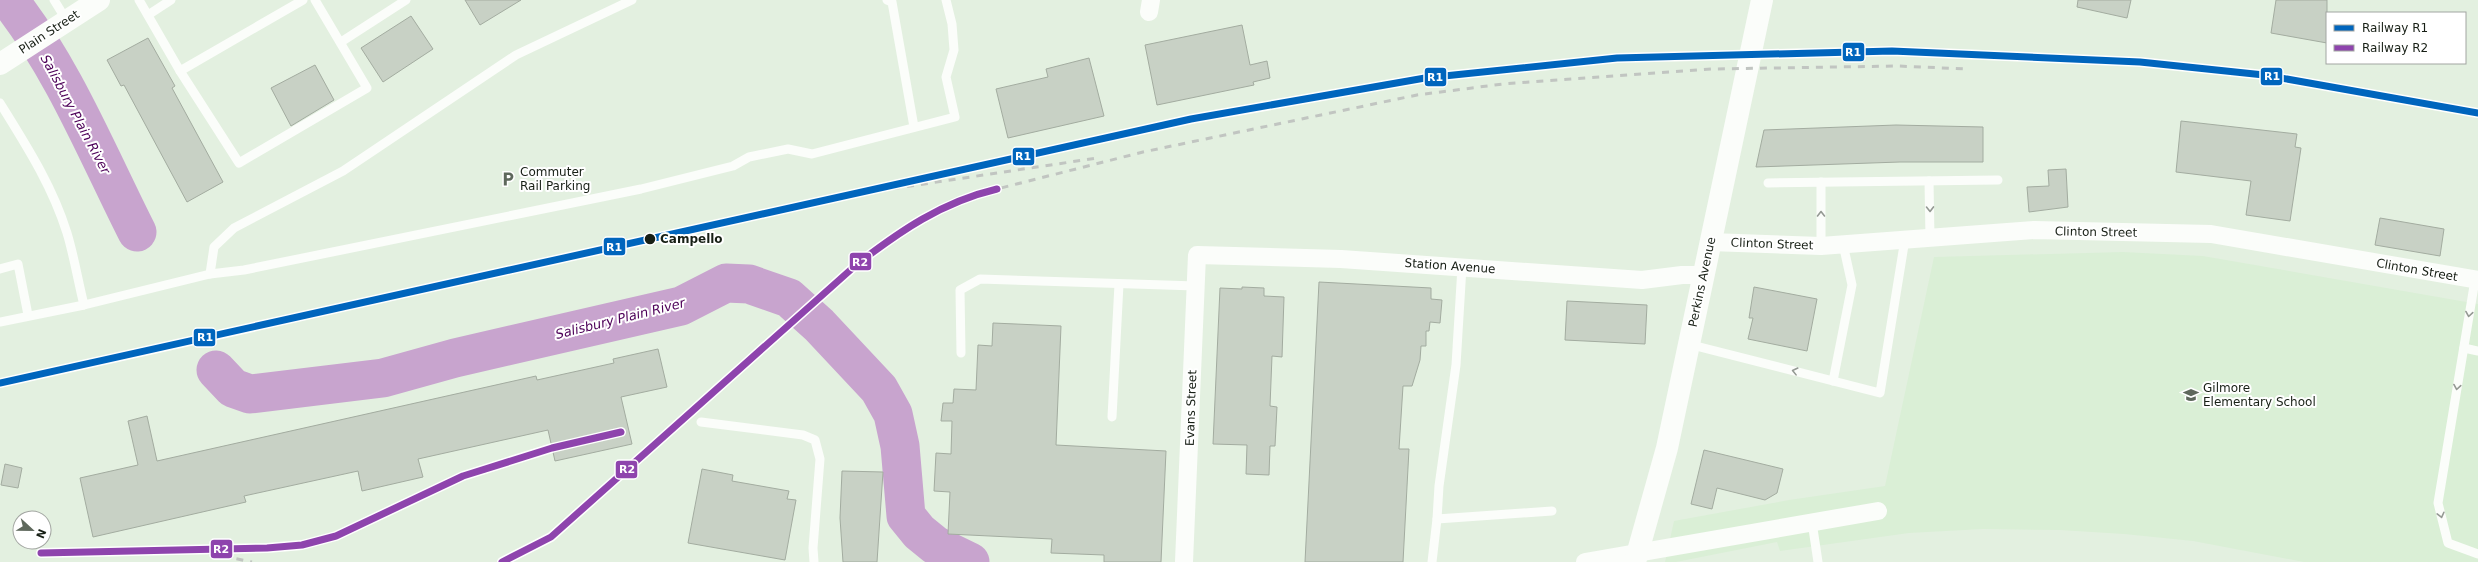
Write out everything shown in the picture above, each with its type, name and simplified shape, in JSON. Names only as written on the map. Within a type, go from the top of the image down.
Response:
[{"type":"street","name":"Plain Street","points":[[0,64],[99,0]]},
{"type":"street","name":"Perkins Avenue","points":[[1638,557],[1666,448],[1762,0]]},
{"type":"street","name":"Clinton Street","points":[[1710,242],[1821,246],[2034,230],[2211,234],[2476,280]]},
{"type":"street","name":"Station Avenue","points":[[1197,255],[1341,259],[1642,280],[1682,275],[1702,275]]},
{"type":"street","name":"Evans Street","points":[[1184,562],[1197,255]]},
{"type":"street","points":[[1585,562],[1638,557],[1812,522],[1878,511]]},
{"type":"lane","points":[[54,0],[67,21]]},
{"type":"lane","points":[[139,0],[180,71],[239,163],[367,88],[315,0]]},
{"type":"lane","points":[[148,15],[171,0]]},
{"type":"lane","points":[[180,71],[303,0]]},
{"type":"lane","points":[[341,42],[406,0]]},
{"type":"lane","points":[[210,274],[214,247],[234,228],[343,171],[516,55],[632,0]]},
{"type":"lane","points":[[887,0],[892,2],[914,127]]},
{"type":"lane","points":[[0,322],[28,315],[84,305],[210,274],[244,270],[641,189],[733,166],[749,157],[788,149],[812,154],[955,117],[946,77],[954,50],[952,24],[946,0]]},
{"type":"lane","points":[[0,103],[36,159],[58,206],[68,234],[84,305]]},
{"type":"lane","points":[[1768,183],[1998,180]]},
{"type":"lane","points":[[1929,181],[1930,238]]},
{"type":"lane","points":[[1821,182],[1821,246]]},
{"type":"lane","points":[[1688,344],[1880,393],[1905,240]]},
{"type":"lane","points":[[1833,381],[1852,285],[1843,244]]},
{"type":"lane","points":[[0,269],[18,264],[28,315]]},
{"type":"lane","points":[[1432,562],[1437,518],[1438,486],[1456,365],[1462,267]]},
{"type":"lane","points":[[961,353],[960,290],[980,279],[1196,286]]},
{"type":"lane","points":[[2476,280],[2438,503],[2448,542],[2478,554]]},
{"type":"lane","points":[[1112,417],[1119,284]]},
{"type":"lane","points":[[2464,348],[2478,351]]},
{"type":"lane","points":[[701,422],[803,435],[815,440],[820,459],[813,548],[814,562]]},
{"type":"lane","points":[[1437,518],[1552,511]]},
{"type":"lane","points":[[1812,522],[1818,562]]},
{"type":"shaded area","name":"Gilmore Elementary School","points":[[2123,252],[2203,256],[2478,304],[2478,562],[2304,562],[2193,541],[2124,534],[2060,530],[1983,529],[1909,533],[1780,551],[1777,542],[1676,562],[1665,562],[1674,521],[1789,500],[1885,486],[1934,257]]},
{"type":"building","points":[[465,0],[521,0],[480,25]]},
{"type":"building","points":[[2078,0],[2131,0],[2127,18],[2077,7]]},
{"type":"building","points":[[2276,0],[2327,0],[2326,43],[2271,33]]},
{"type":"building","points":[[411,16],[433,49],[383,82],[361,48]]},
{"type":"building","points":[[1242,25],[1250,65],[1267,61],[1270,78],[1253,82],[1254,85],[1157,105],[1145,45]]},
{"type":"building","points":[[148,38],[175,86],[172,88],[223,182],[187,202],[124,85],[121,86],[107,60]]},
{"type":"building","points":[[1089,58],[1104,116],[1008,138],[996,89],[1048,77],[1046,69]]},
{"type":"building","points":[[315,65],[334,100],[291,126],[271,88]]},
{"type":"building","points":[[2181,121],[2297,134],[2295,147],[2301,148],[2290,221],[2246,215],[2251,181],[2176,172]]},
{"type":"building","points":[[1896,125],[1983,127],[1983,162],[1900,162],[1756,167],[1764,130]]},
{"type":"building","points":[[2066,169],[2068,207],[2029,212],[2027,187],[2049,186],[2048,170]]},
{"type":"building","points":[[2380,218],[2444,229],[2440,256],[2375,245]]},
{"type":"building","points":[[1319,282],[1431,288],[1431,299],[1442,300],[1440,323],[1430,322],[1429,331],[1426,331],[1426,346],[1421,346],[1420,360],[1412,386],[1403,386],[1399,449],[1409,449],[1403,562],[1305,562]]},
{"type":"building","points":[[1242,287],[1264,288],[1264,296],[1284,297],[1282,357],[1272,356],[1270,406],[1277,407],[1275,446],[1270,446],[1269,475],[1246,474],[1247,445],[1213,444],[1220,288],[1242,289]]},
{"type":"building","points":[[1754,287],[1817,299],[1807,351],[1748,339],[1753,318],[1749,318]]},
{"type":"building","points":[[1567,301],[1647,305],[1645,344],[1565,340]]},
{"type":"building","points":[[993,323],[1061,326],[1056,445],[1166,451],[1161,562],[1104,562],[1104,555],[1051,553],[1052,539],[948,534],[950,492],[934,491],[936,453],[951,454],[952,421],[941,421],[943,403],[953,403],[954,389],[976,390],[978,345],[992,346]]},
{"type":"building","points":[[658,349],[667,387],[621,397],[632,444],[555,461],[548,430],[418,459],[423,477],[362,491],[358,471],[244,496],[246,502],[93,537],[80,478],[138,465],[128,421],[147,416],[157,461],[536,376],[537,380],[614,363],[613,359]]},
{"type":"building","points":[[1704,450],[1783,469],[1777,493],[1765,500],[1717,488],[1712,509],[1691,504]]},
{"type":"building","points":[[5,464],[22,468],[18,488],[1,485]]},
{"type":"building","points":[[702,469],[733,475],[732,481],[789,491],[787,499],[796,500],[785,560],[688,543]]},
{"type":"building","points":[[842,471],[883,472],[877,562],[843,562],[840,518]]},
{"type":"waterway","name":"Salisbury Plain River","points":[[9,0],[28,26],[63,83],[137,232]]},
{"type":"waterway","name":"Salisbury Plain River","points":[[216,370],[233,388],[250,394],[383,378],[455,358],[681,306],[726,283],[749,284],[789,298],[819,325],[879,389],[893,414],[900,446],[906,516],[919,532],[935,545],[970,562]]},
{"type":"railway","points":[[502,562],[551,537],[856,265],[898,232],[937,211],[985,192],[1143,152],[1417,95],[1503,84],[1711,69],[1898,66],[1967,69]]},
{"type":"railway","points":[[824,199],[1097,158]]},
{"type":"railway","points":[[41,553],[267,548],[302,545],[336,536],[463,476],[552,448],[621,432]]},
{"type":"railway","points":[[209,553],[252,562]]},
{"type":"rail line","name":"R1","points":[[0,383],[1191,119],[1425,78],[1617,58],[1892,51],[2140,62],[2264,75],[2478,113]]},
{"type":"rail line","name":"R2","points":[[502,562],[551,537],[856,265],[905,229],[922,219],[958,202],[997,189]]},
{"type":"rail line","name":"R2","points":[[41,553],[267,548],[302,545],[336,536],[463,476],[552,448],[621,432]]},
{"type":"place","name":"Commuter Rail Parking","points":[[508,179]]},
{"type":"place","name":"Campello","points":[[650,239]]},
{"type":"place","name":"Gilmore Elementary School","points":[[2191,395]]}]
